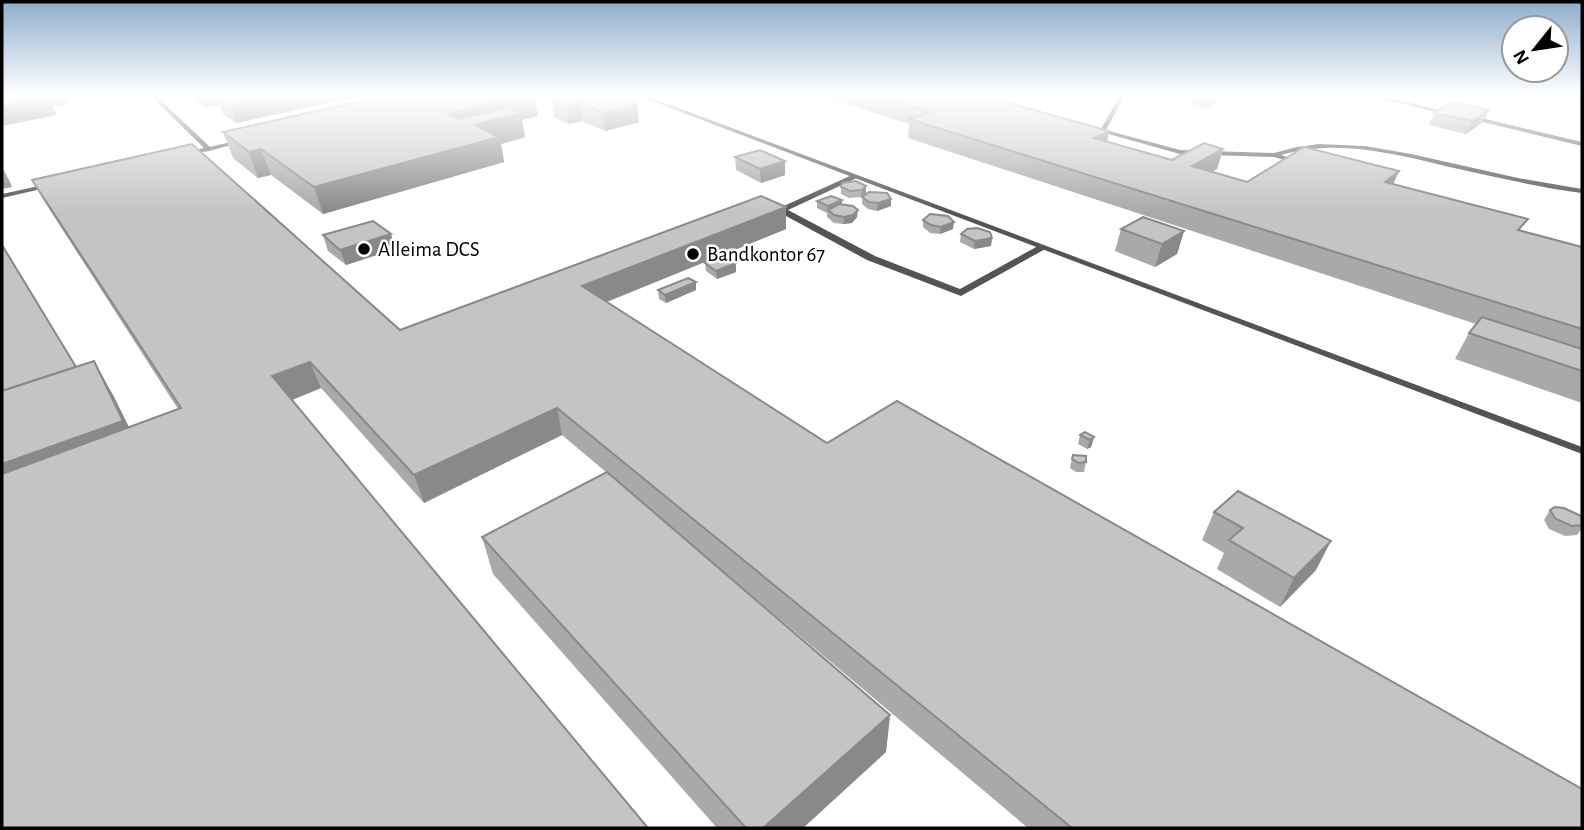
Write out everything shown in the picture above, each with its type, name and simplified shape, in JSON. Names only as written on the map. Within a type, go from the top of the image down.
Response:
[{"type":"street","points":[[855,177],[780,210],[871,258],[961,293],[1042,248]]},
{"type":"lane","points":[[193,134],[209,149]]},
{"type":"lane","points":[[743,134],[1582,451]]},
{"type":"lane","points":[[1113,134],[1180,152],[1275,155],[1300,162]]},
{"type":"lane","points":[[1539,134],[1582,144]]},
{"type":"lane","points":[[183,155],[250,139]]},
{"type":"lane","points":[[1275,155],[1288,150],[1321,145],[1373,149],[1539,185],[1582,191]]},
{"type":"lane","points":[[2,196],[54,184]]},
{"type":"building","points":[[225,134],[492,134],[499,137],[314,187],[261,149],[249,152]]},
{"type":"building","points":[[956,134],[1103,134],[1094,138],[1172,160],[1204,143],[1223,149],[1192,166],[1247,182],[1304,147],[1399,171],[1385,182],[1528,219],[1518,230],[1582,247],[1582,329]]},
{"type":"building","points":[[192,144],[400,330],[761,196],[786,207],[582,286],[827,443],[897,401],[1582,789],[1582,828],[1072,828],[557,408],[414,475],[310,362],[272,376],[648,828],[2,828],[2,474],[181,408],[32,180]]},
{"type":"building","points":[[760,150],[785,161],[760,169],[735,157]]},
{"type":"building","points":[[856,181],[866,186],[862,190],[850,191],[841,187],[842,183]]},
{"type":"building","points":[[869,192],[887,193],[891,199],[878,203],[869,202],[862,197]]},
{"type":"building","points":[[831,196],[842,200],[828,206],[817,201]]},
{"type":"building","points":[[839,204],[853,206],[858,210],[853,215],[844,217],[834,215],[828,210]]},
{"type":"building","points":[[930,214],[948,216],[954,222],[941,227],[931,225],[923,220]]},
{"type":"building","points":[[1143,217],[1184,231],[1162,244],[1121,229]]},
{"type":"building","points":[[373,221],[391,234],[340,250],[323,235]]},
{"type":"building","points":[[977,228],[990,232],[992,238],[975,241],[961,234],[967,229]]},
{"type":"building","points":[[2,245],[76,367],[2,391]]},
{"type":"building","points":[[725,257],[736,263],[716,271],[705,263]]},
{"type":"building","points":[[688,278],[696,282],[665,295],[658,290]]},
{"type":"building","points":[[1482,317],[1582,349],[1582,371],[1469,333]]},
{"type":"building","points":[[94,361],[123,421],[2,464],[2,391]]},
{"type":"building","points":[[1085,432],[1094,437],[1090,440],[1080,435]]},
{"type":"building","points":[[1073,455],[1086,456],[1086,462],[1079,463],[1072,459]]},
{"type":"building","points":[[607,472],[890,715],[763,828],[746,828],[482,537]]},
{"type":"building","points":[[1238,491],[1331,541],[1294,578],[1229,540],[1243,528],[1214,512]]},
{"type":"building","points":[[1555,507],[1581,516],[1582,525],[1572,526],[1556,519],[1550,510]]},
{"type":"place","name":"Alleima DCS","points":[[364,249]]},
{"type":"place","name":"Bandkontor 67","points":[[693,254]]}]
